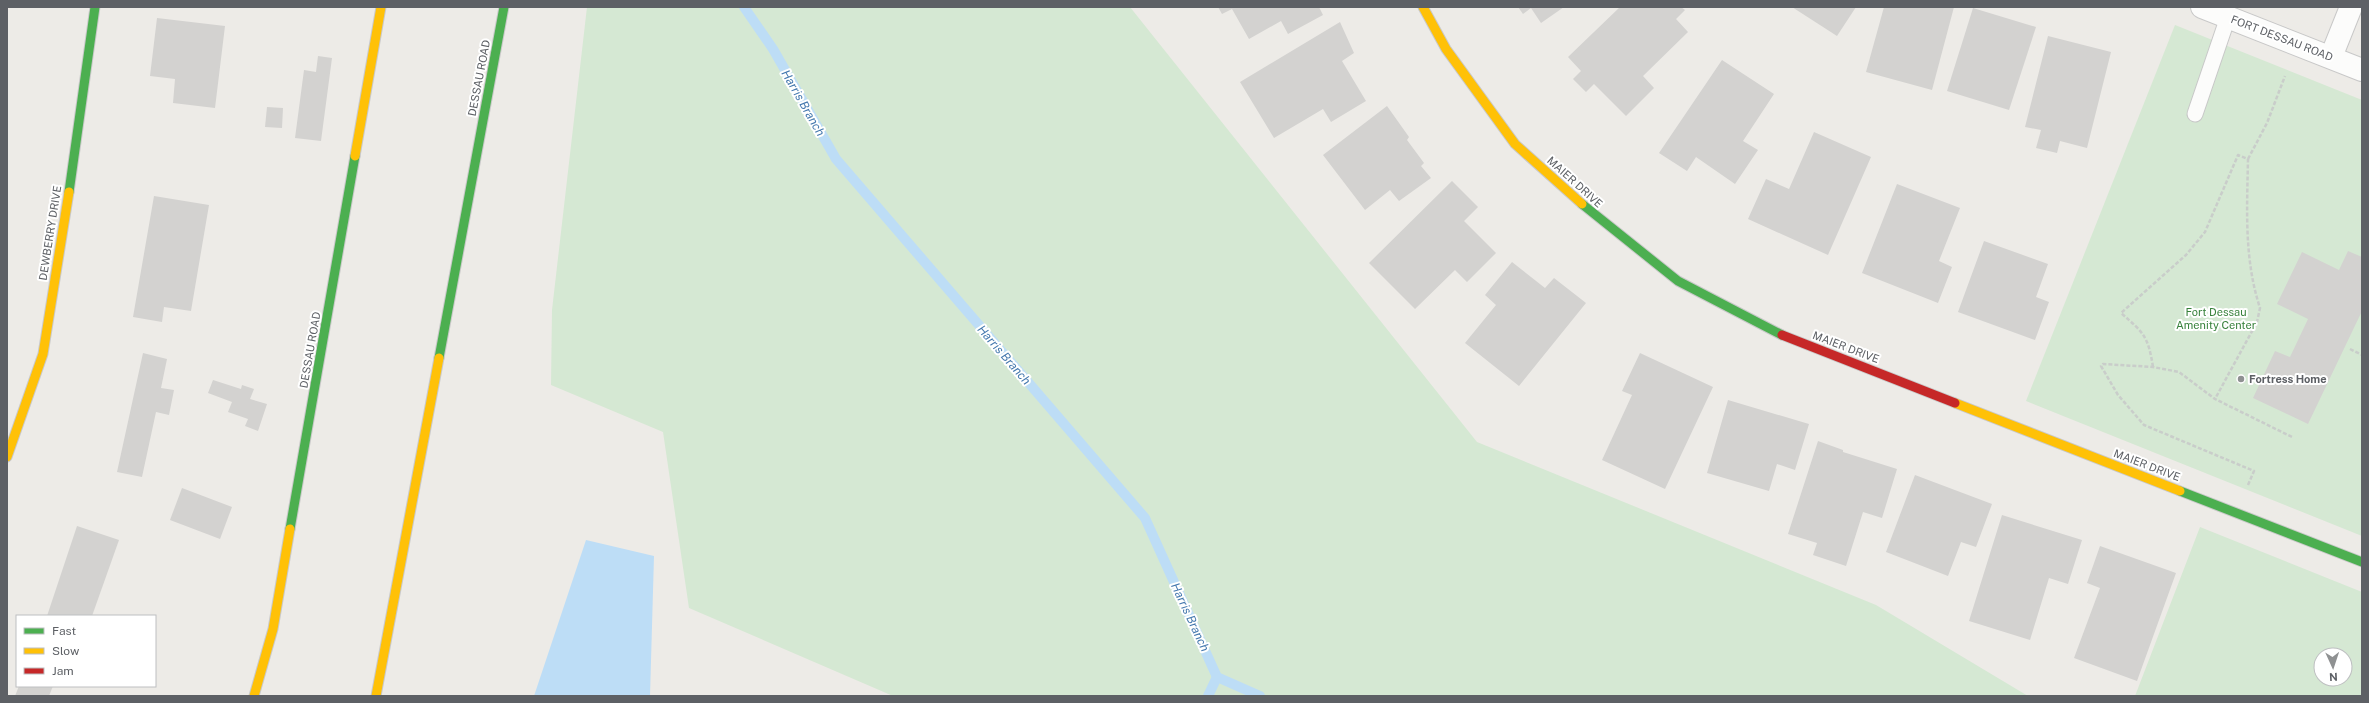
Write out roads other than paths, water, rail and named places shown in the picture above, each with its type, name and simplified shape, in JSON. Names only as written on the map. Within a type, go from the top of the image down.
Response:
[{"type":"street","name":"DEWBERRY DRIVE","points":[[7,457],[43,354],[81,116],[95,7]]},
{"type":"street","name":"DESSAU ROAD","points":[[254,696],[273,629],[382,7]]},
{"type":"street","name":"DESSAU ROAD","points":[[376,696],[504,7]]},
{"type":"street","name":"MAIER DRIVE","points":[[1423,7],[1446,49],[1515,144],[1596,216],[1678,281],[1769,330],[2362,562]]},
{"type":"street","name":"FORT DESSAU ROAD","points":[[2202,7],[2362,70]]},
{"type":"street","points":[[2331,57],[2351,7]]},
{"type":"lane","points":[[2195,114],[2228,17]]},
{"type":"water","points":[[586,540],[654,556],[650,696],[534,696]]},
{"type":"waterway","name":"Harris Branch","points":[[744,7],[773,49],[836,159],[1145,518],[1217,677],[1260,696]]},
{"type":"waterway","points":[[1208,696],[1217,677]]},
{"type":"place","name":"Fortress Home","points":[[2241,379]]},
{"type":"park label","name":"Fort Dessau Amenity Center","points":[[2216,318]]}]
